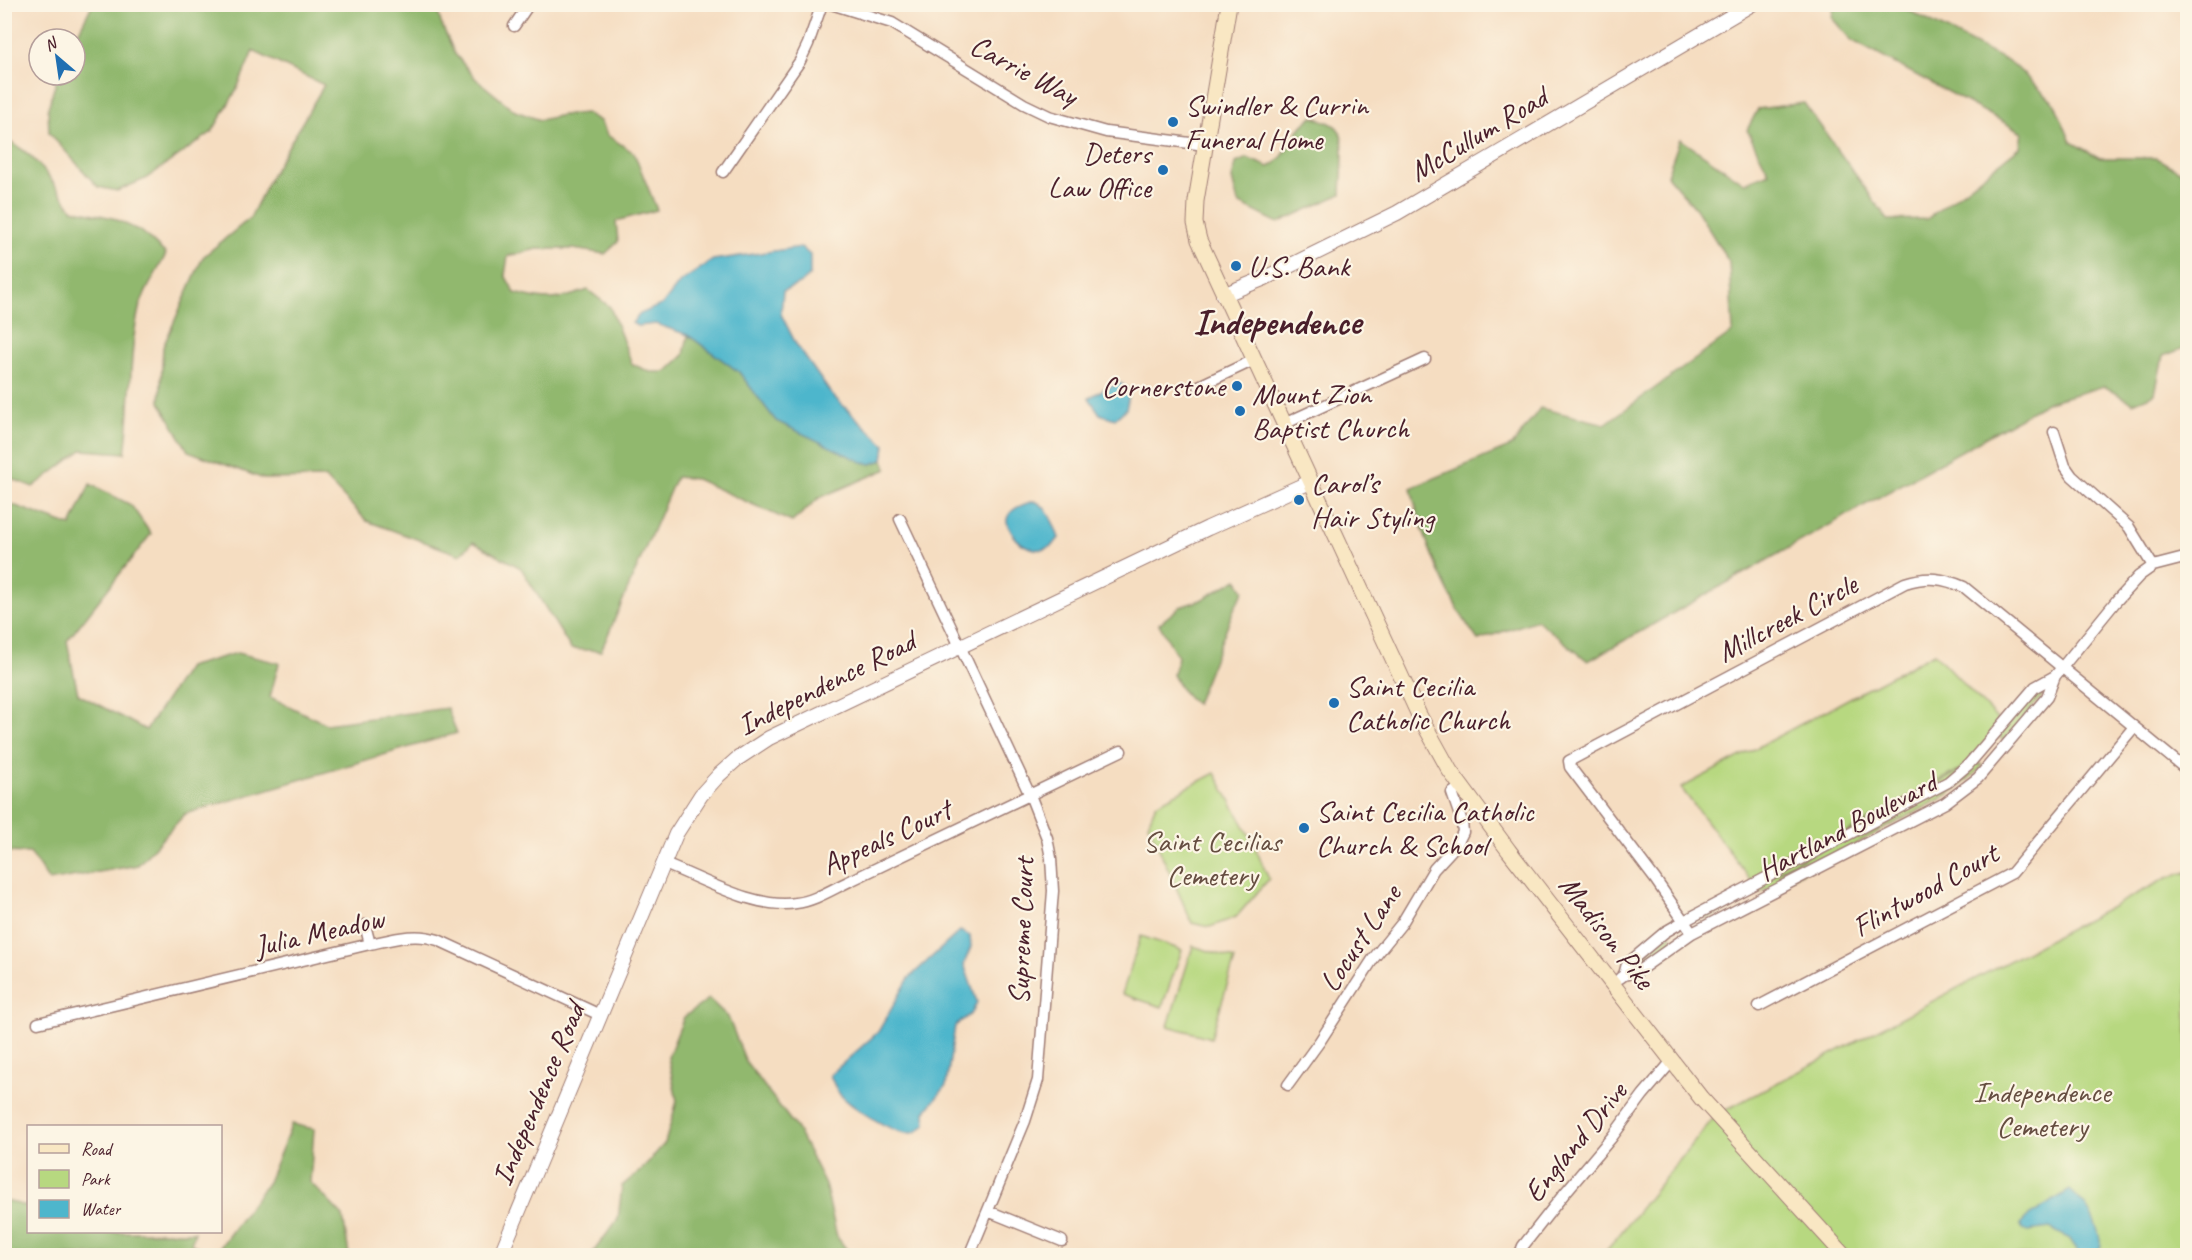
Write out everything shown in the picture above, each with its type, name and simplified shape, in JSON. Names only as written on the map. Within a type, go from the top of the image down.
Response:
[{"type":"main road","name":"Madison Pike","points":[[1229,4],[1196,201],[1195,223],[1204,256],[1419,716],[1436,748],[1509,851],[1618,979],[1672,1061],[1722,1122],[1845,1256]]},
{"type":"street","points":[[514,26],[529,4]]},
{"type":"street","points":[[723,172],[800,61],[822,4]]},
{"type":"street","name":"Carrie Way","points":[[831,4],[892,23],[1024,104],[1049,116],[1106,132],[1205,145]]},
{"type":"street","name":"McCullum Road","points":[[1223,295],[1265,278],[1397,213],[1752,4]]},
{"type":"street","points":[[1284,424],[1425,358]]},
{"type":"street","points":[[1199,386],[1254,360]]},
{"type":"street","points":[[2054,432],[2065,466],[2072,476],[2129,527],[2153,566]]},
{"type":"street","name":"Independence Road","points":[[500,1256],[676,834],[701,795],[737,759],[783,731],[1208,528],[1310,482]]},
{"type":"street","name":"Supreme Court","points":[[900,519],[1030,795],[1047,838],[1051,858],[1053,891],[1038,1080],[1025,1121],[969,1256]]},
{"type":"street","name":"Hartland Boulevard","points":[[1618,979],[1627,964],[1665,932],[1948,782],[1968,765],[2035,687],[2058,671],[2139,576],[2153,566],[2187,556]]},
{"type":"street","name":"Millcreek Circle","points":[[1692,933],[1655,879],[1570,767],[1569,761],[1905,583],[1918,579],[1941,579],[1964,587],[2058,671],[2134,727],[2187,771]]},
{"type":"street","name":"Hartland Boulevard","points":[[1618,979],[1637,972],[1692,933],[1945,803],[1963,791],[1978,778],[2047,697],[2058,671]]},
{"type":"street","name":"Flintwood Court","points":[[1759,1006],[2012,873],[2134,727]]},
{"type":"street","name":"Appeals Court","points":[[664,864],[768,903],[795,904],[852,880],[1121,752]]},
{"type":"street","name":"Locust Lane","points":[[1288,1085],[1373,959],[1402,923],[1434,869],[1457,844],[1463,832],[1452,793],[1462,786]]},
{"type":"street","points":[[365,925],[370,944]]},
{"type":"street","name":"Julia Meadow","points":[[38,1023],[413,935],[426,936],[492,963],[600,1016]]},
{"type":"street","name":"England Drive","points":[[1519,1256],[1523,1246],[1562,1196],[1672,1061]]},
{"type":"street","points":[[988,1211],[1062,1241]]},
{"type":"green space","points":[[92,5],[436,5],[441,23],[455,54],[476,79],[515,111],[540,120],[586,113],[600,121],[607,135],[634,153],[657,210],[616,221],[618,242],[605,254],[573,249],[537,249],[508,256],[505,275],[515,293],[552,299],[588,290],[610,307],[632,364],[650,372],[666,372],[684,355],[688,335],[739,372],[776,421],[871,464],[883,460],[887,469],[819,498],[792,522],[696,479],[676,477],[601,651],[571,649],[521,568],[473,542],[460,555],[367,521],[325,478],[264,479],[188,451],[160,402],[163,347],[203,257],[250,218],[271,176],[324,85],[253,51],[236,91],[212,132],[145,179],[117,191],[98,187],[49,133],[48,108],[54,87],[87,87],[87,27],[81,27]]},
{"type":"green space","points":[[1834,5],[1898,5],[2013,64],[2055,104],[2071,142],[2100,158],[2156,158],[2187,175],[2187,347],[2163,356],[2155,394],[2133,403],[2104,386],[2048,402],[1588,661],[1537,620],[1478,640],[1466,623],[1437,567],[1422,528],[1411,488],[1512,446],[1540,408],[1605,424],[1733,332],[1729,262],[1697,210],[1667,175],[1680,139],[1744,183],[1769,173],[1747,130],[1758,109],[1804,103],[1888,220],[1927,219],[2020,147],[2022,132],[1851,40],[1832,18]]},
{"type":"green space","points":[[1313,117],[1333,125],[1341,134],[1343,150],[1341,194],[1278,223],[1238,203],[1232,179],[1236,163],[1247,158],[1269,167],[1282,156],[1305,122]]},
{"type":"green space","points":[[5,140],[35,160],[72,209],[113,218],[142,232],[166,254],[139,309],[133,344],[125,453],[82,450],[33,487],[5,476]]},
{"type":"green space","points":[[90,484],[131,505],[151,534],[67,641],[78,694],[146,730],[188,667],[237,653],[279,663],[270,697],[326,724],[447,708],[457,733],[185,814],[138,865],[49,881],[30,853],[5,852],[5,502],[71,526]]},
{"type":"green space","points":[[1237,579],[1244,591],[1234,609],[1196,704],[1183,692],[1173,675],[1178,657],[1159,624],[1180,607],[1201,600]]},
{"type":"green space","points":[[1934,653],[2002,724],[1968,765],[1754,884],[1681,788]]},
{"type":"green space","points":[[2040,689],[2042,696],[2004,740],[2000,738],[2000,735]]},
{"type":"green space","points":[[1976,762],[1982,765],[1981,768],[1958,788],[1940,799],[1801,873],[1706,919],[1706,913]]},
{"type":"green space","name":"Saint Cecilias Cemetery","points":[[1215,773],[1251,838],[1269,879],[1236,917],[1210,927],[1192,923],[1148,824],[1156,804]]},
{"type":"green space","name":"Independence Cemetery","points":[[2187,872],[2187,1255],[1602,1256],[1716,1115],[2167,878]]},
{"type":"green space","points":[[1670,934],[1671,941],[1639,967],[1634,966],[1634,963]]},
{"type":"green space","points":[[1141,936],[1182,950],[1162,1007],[1122,994]]},
{"type":"green space","points":[[1193,946],[1235,959],[1211,1038],[1168,1026]]},
{"type":"green space","points":[[709,999],[728,1017],[746,1062],[797,1129],[825,1184],[837,1237],[851,1255],[591,1255],[618,1219],[622,1186],[642,1169],[665,1143],[677,1101],[668,1057],[684,1017]]},
{"type":"green space","points":[[292,1124],[314,1129],[310,1182],[343,1216],[349,1255],[5,1255],[5,1200],[27,1207],[27,1233],[195,1233],[191,1244],[215,1254],[268,1182]]},
{"type":"water","points":[[801,247],[810,255],[810,275],[801,283],[783,291],[781,314],[796,344],[832,395],[885,445],[883,460],[871,464],[862,462],[776,421],[739,372],[688,335],[656,324],[637,326],[632,323],[640,314],[663,304],[680,282],[713,260]]},
{"type":"water","points":[[1120,383],[1130,390],[1126,409],[1115,419],[1100,414],[1089,398]]},
{"type":"water","points":[[1034,501],[1047,511],[1059,538],[1048,548],[1035,549],[1022,544],[1007,523],[1014,509]]},
{"type":"water","points":[[960,931],[970,936],[971,947],[964,964],[977,1002],[972,1013],[955,1026],[946,1086],[925,1112],[926,1124],[916,1132],[903,1132],[872,1118],[843,1098],[830,1075],[878,1032],[909,978]]},
{"type":"water","points":[[2070,1190],[2087,1208],[2095,1222],[2101,1246],[2093,1255],[2080,1255],[2070,1239],[2050,1228],[2028,1231],[2020,1224],[2027,1217]]},
{"type":"place","name":"Swindler & Currin Funeral Home","points":[[1173,122]]},
{"type":"place","name":"Deters Law Office","points":[[1163,170]]},
{"type":"place","name":"U.S. Bank","points":[[1236,266]]},
{"type":"place","name":"Cornerstone","points":[[1237,386]]},
{"type":"place","name":"Mount Zion Baptist Church","points":[[1240,411]]},
{"type":"place","name":"Carol’s Hair Styling","points":[[1299,500]]},
{"type":"place","name":"Saint Cecilia Catholic Church","points":[[1334,703]]},
{"type":"place","name":"Saint Cecilia Catholic Church & School","points":[[1304,828]]},
{"type":"district","name":"Independence","points":[[1277,321]]}]
